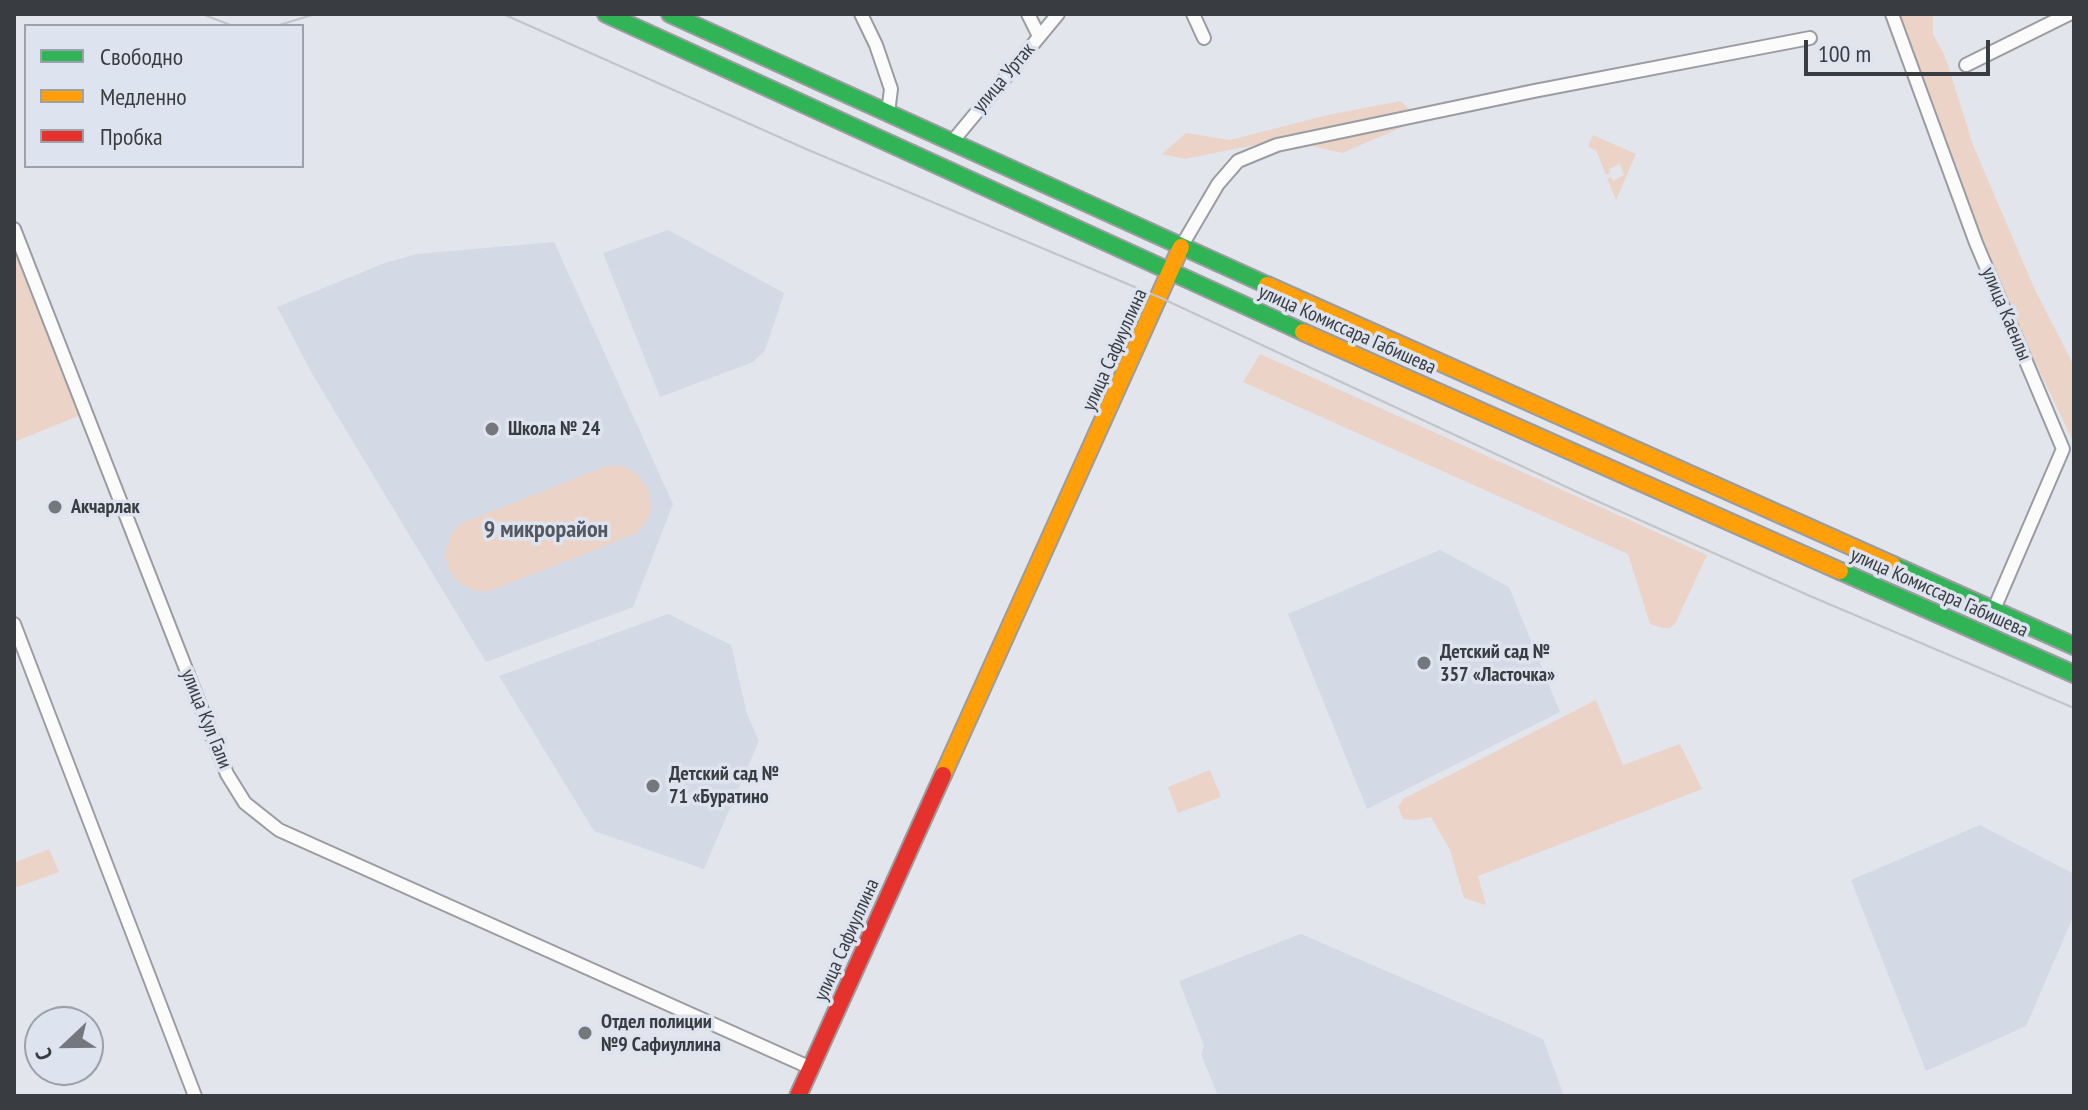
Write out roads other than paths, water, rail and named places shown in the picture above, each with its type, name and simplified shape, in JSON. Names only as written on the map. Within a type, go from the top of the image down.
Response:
[{"type":"street","name":"улица Комиссара Габишева","points":[[606,14],[1585,459],[2074,674]]},
{"type":"street","name":"улица Комиссара Габишева","points":[[670,14],[690,18],[888,113],[1181,247],[2074,646]]},
{"type":"street","points":[[861,14],[876,45],[891,89],[888,113]]},
{"type":"street","points":[[1028,14],[1039,36]]},
{"type":"street","name":"улица Уртак","points":[[952,142],[1058,14]]},
{"type":"street","points":[[1193,14],[1204,38]]},
{"type":"street","name":"улица Каенлы","points":[[1892,14],[1976,243],[2063,449],[1994,609]]},
{"type":"street","points":[[1966,65],[2069,14]]},
{"type":"street","name":"улица Сафиуллина","points":[[798,1096],[1172,273],[1181,247],[1218,184],[1238,161],[1277,145],[1810,38]]},
{"type":"street","name":"улица Кул Гали","points":[[14,229],[227,774],[245,803],[279,830],[811,1068]]},
{"type":"street","points":[[14,624],[195,1096]]},
{"type":"tram line","points":[[202,14],[228,24]]},
{"type":"tram line","points":[[282,24],[315,14]]},
{"type":"tram line","points":[[503,14],[806,149],[1161,298],[1588,497],[1810,596],[2074,708]]},
{"type":"place","name":"Школа № 24","points":[[492,429]]},
{"type":"place","name":"Акчарлак","points":[[55,507]]},
{"type":"place","name":"Детский сад № 357 «Ласточка»","points":[[1424,663]]},
{"type":"place","name":"Детский сад № 71 «Буратино","points":[[653,786]]},
{"type":"place","name":"Отдел полиции №9 Сафиуллина","points":[[585,1033]]},
{"type":"district","name":"9 микрорайон","points":[[546,530]]}]
